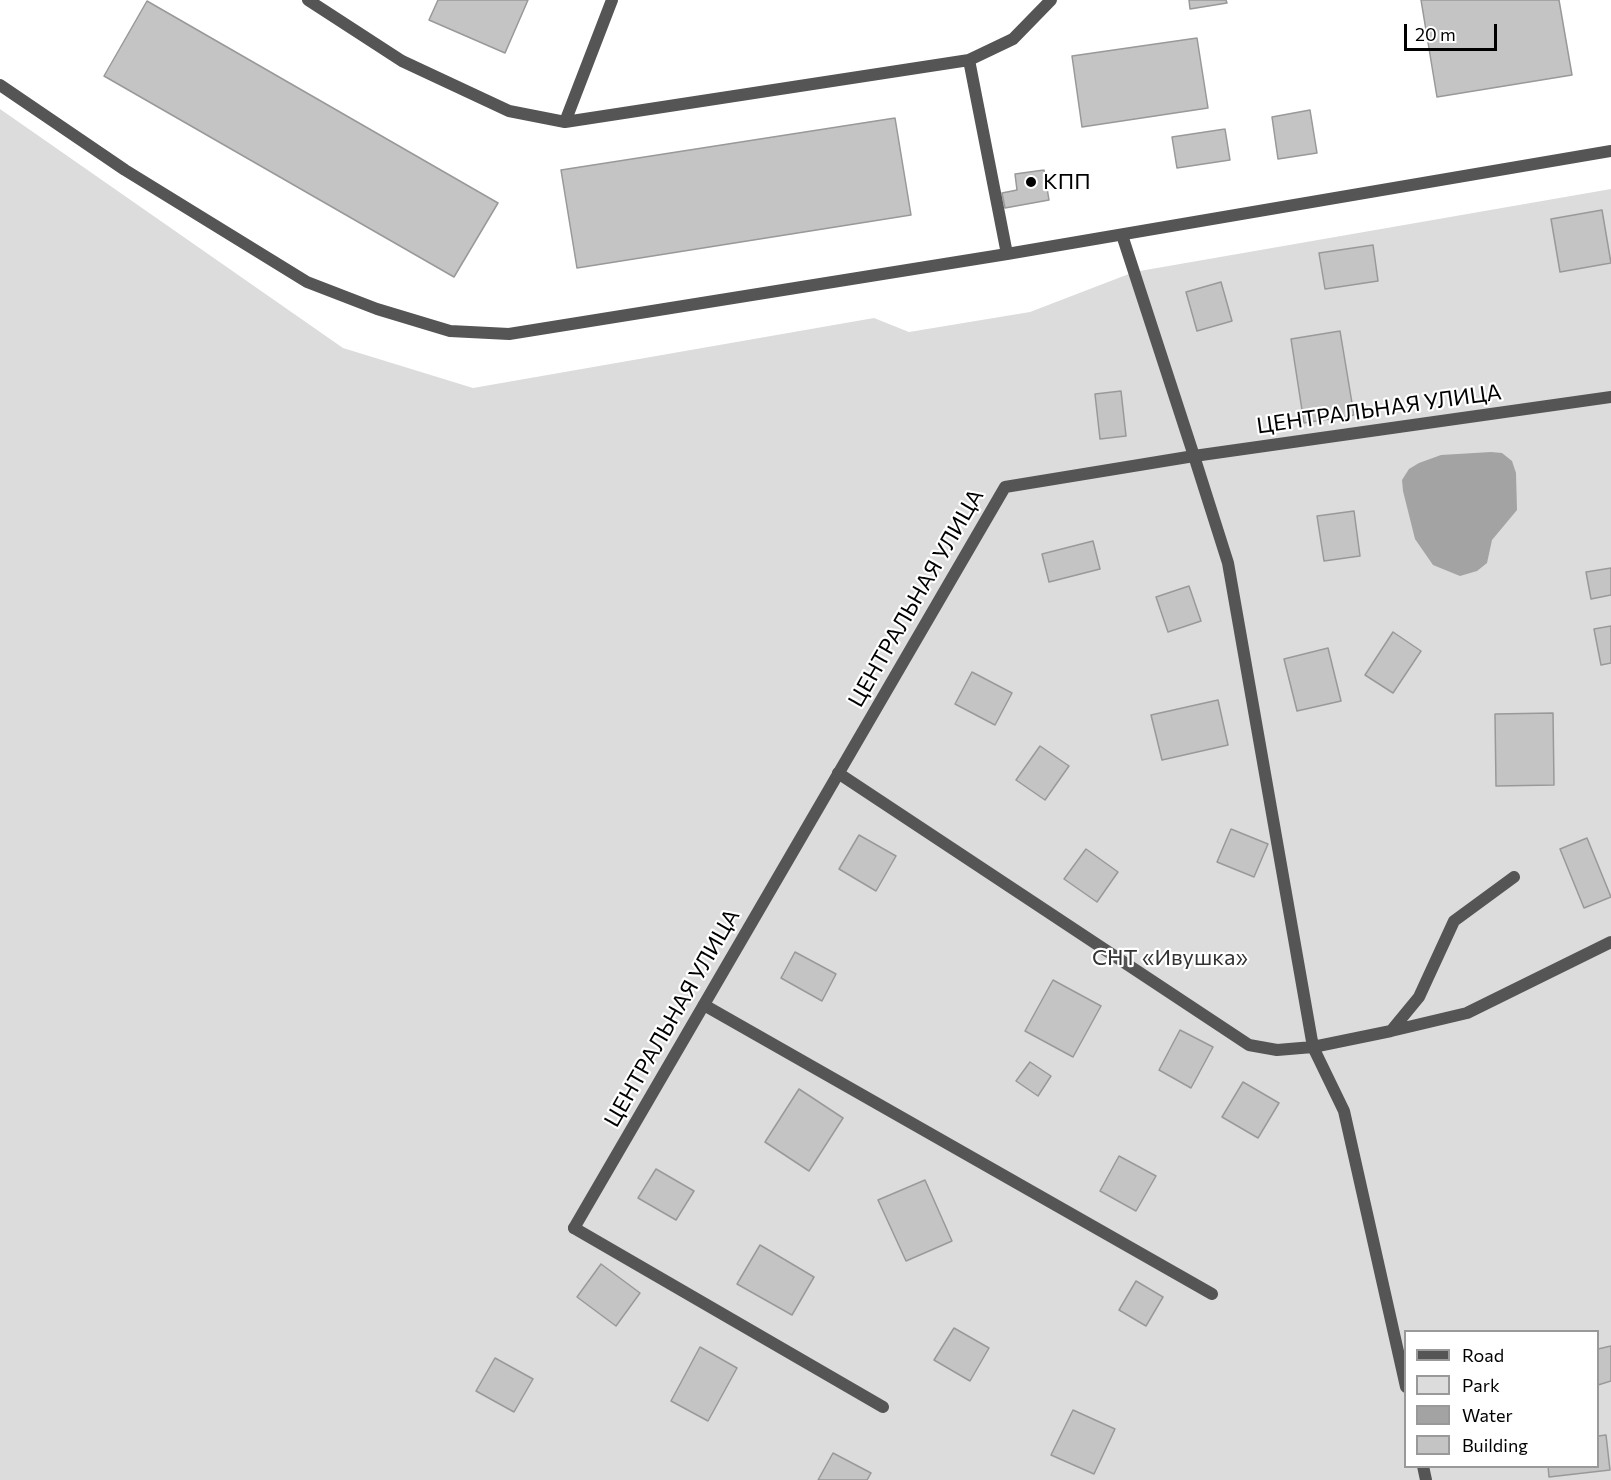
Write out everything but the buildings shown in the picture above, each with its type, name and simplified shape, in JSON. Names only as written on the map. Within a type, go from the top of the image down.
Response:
[{"type":"street","points":[[308,0],[402,61],[509,111],[565,122],[969,60],[1013,39],[1051,0]]},
{"type":"street","points":[[565,122],[612,0]]},
{"type":"street","points":[[969,60],[1007,254]]},
{"type":"street","points":[[0,85],[125,170],[307,282],[377,309],[450,331],[509,334],[1122,235],[1611,151]]},
{"type":"street","points":[[1122,235],[1228,563],[1313,1047],[1344,1111],[1404,1378]]},
{"type":"street","name":"ЦЕНТРАЛЬНАЯ УЛИЦА","points":[[883,1407],[574,1228],[1005,487],[1194,456],[1611,397]]},
{"type":"street","points":[[838,773],[1249,1045],[1277,1050],[1313,1047],[1467,1013],[1611,942]]},
{"type":"street","points":[[1391,1031],[1419,997],[1454,921],[1514,877]]},
{"type":"street","points":[[704,1005],[1212,1293]]},
{"type":"green space","name":"СНТ «Ивушка»","points":[[0,109],[343,348],[473,388],[874,318],[909,332],[1030,312],[1134,272],[1611,189],[1611,1480],[0,1480]]},
{"type":"water","points":[[1502,453],[1512,461],[1516,473],[1517,510],[1492,540],[1487,563],[1477,571],[1460,576],[1433,565],[1415,539],[1402,480],[1409,469],[1441,455]]},
{"type":"place","name":"КПП","points":[[1031,182]]}]
